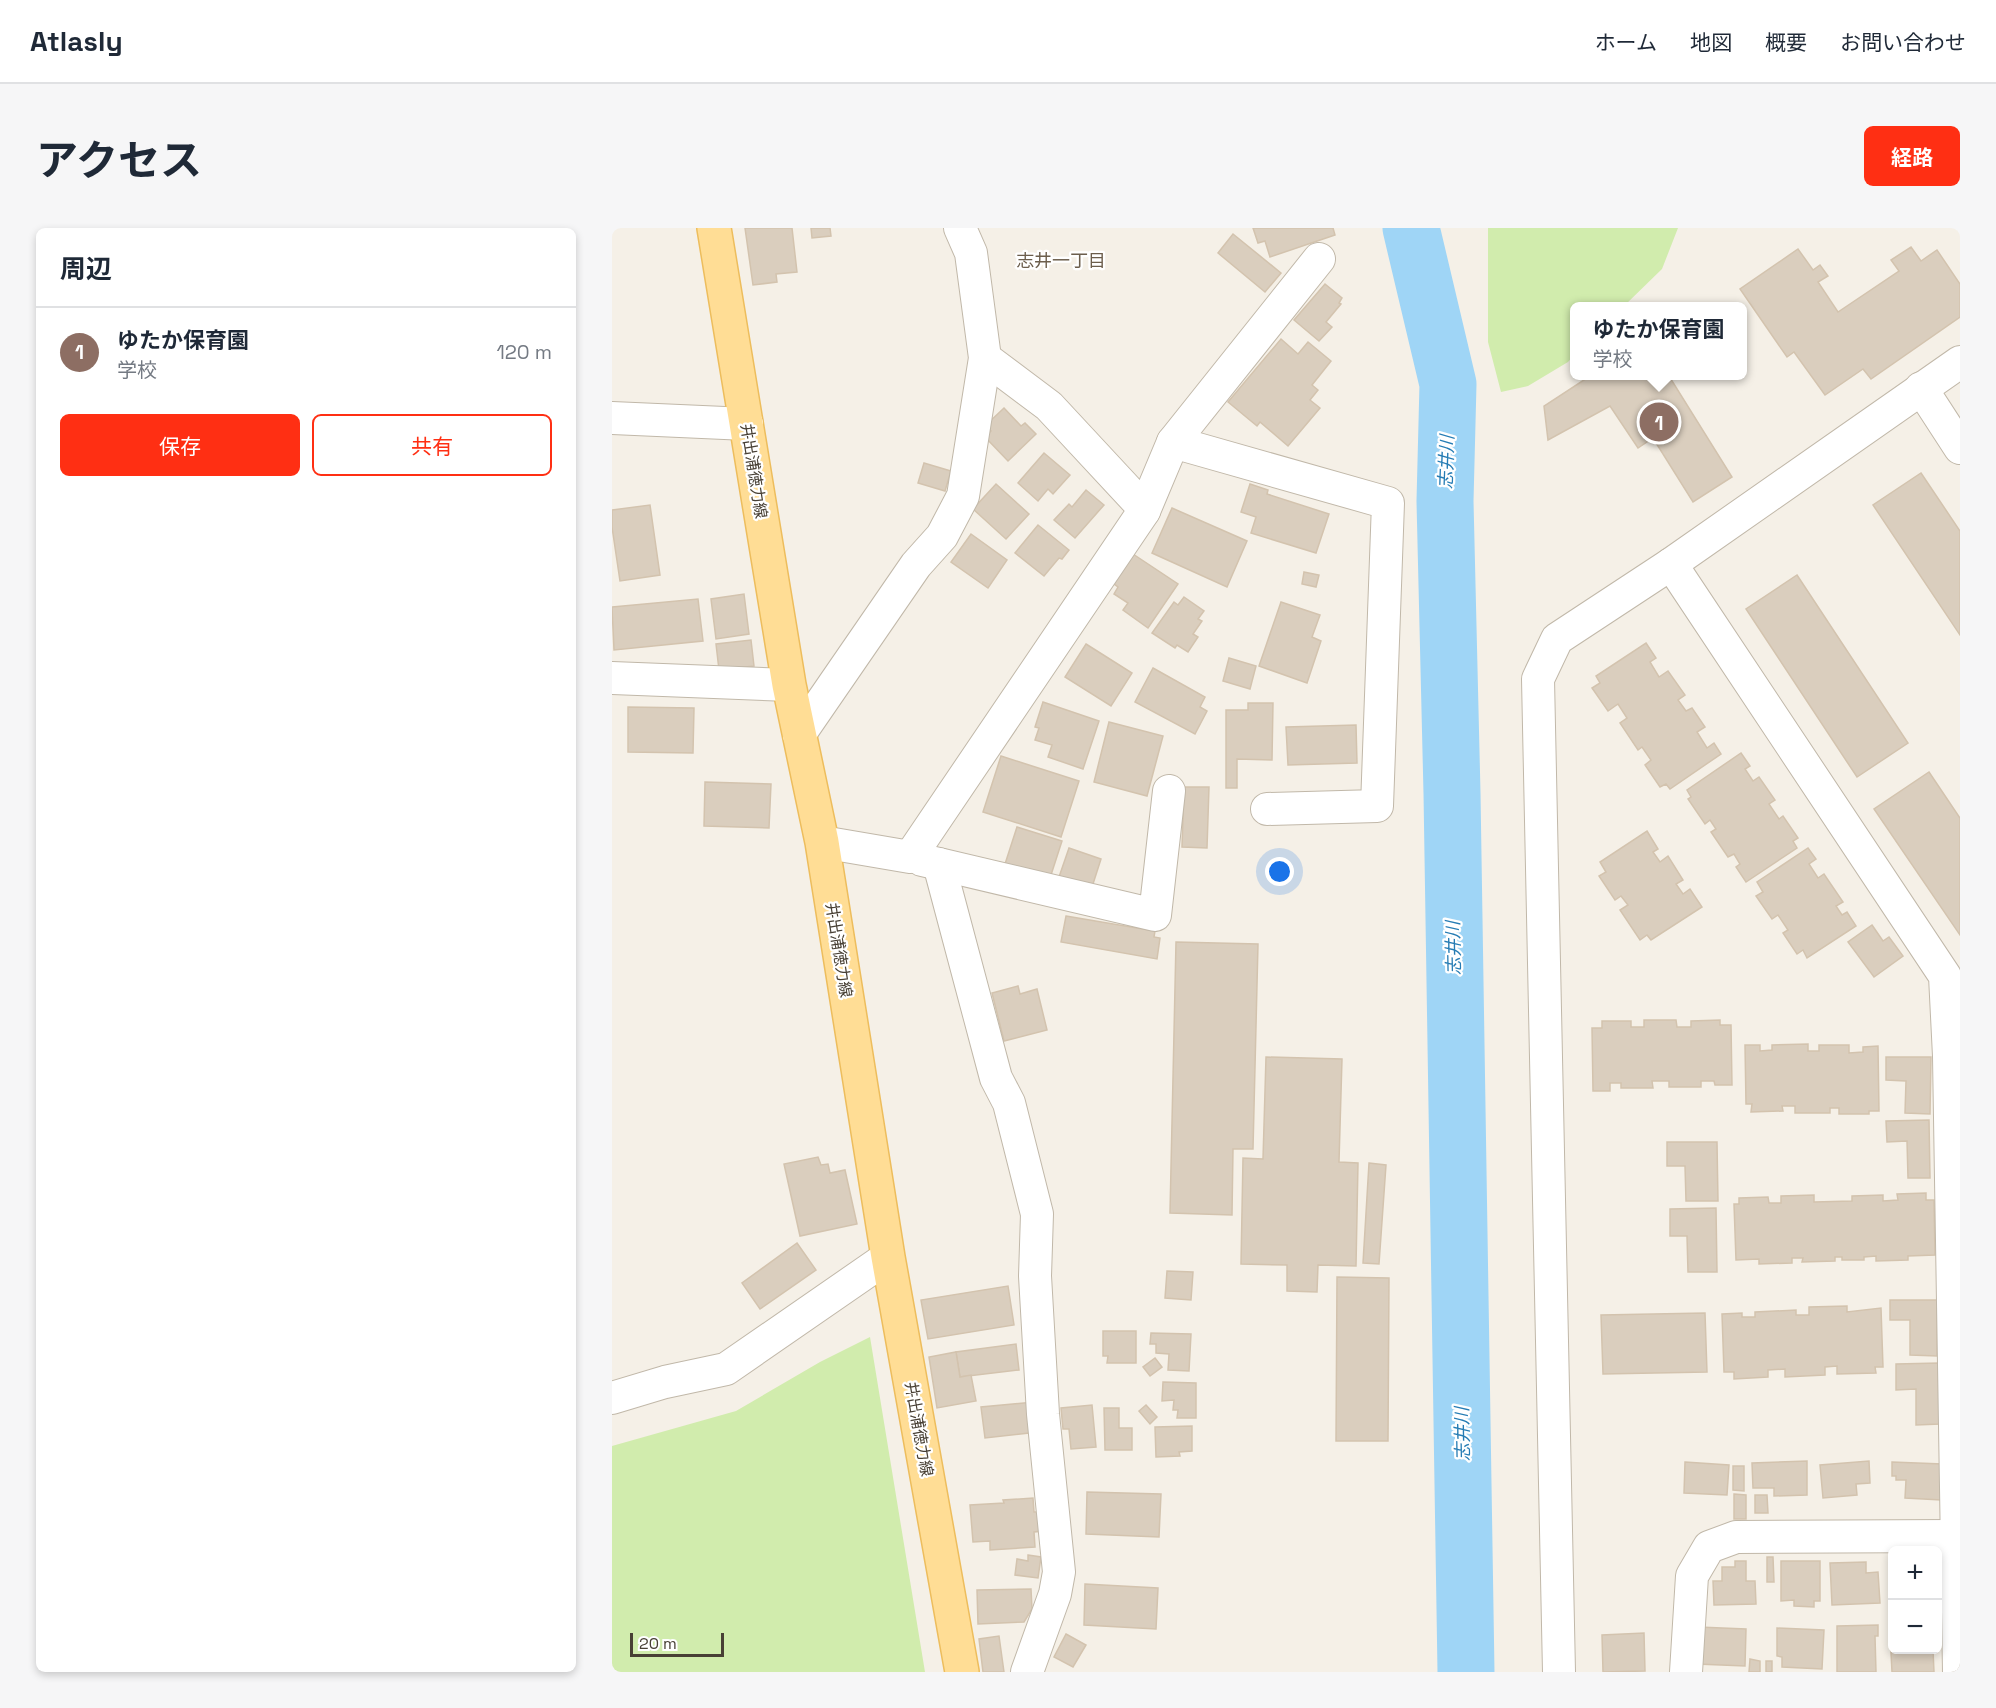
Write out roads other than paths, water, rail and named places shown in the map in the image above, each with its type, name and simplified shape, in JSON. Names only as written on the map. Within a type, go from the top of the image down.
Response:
[{"type":"main road","name":"井出浦徳力線","points":[[714,228],[789,685],[822,842],[888,1257],[962,1672]]},
{"type":"street","points":[[799,735],[916,565],[942,536],[963,496],[985,358],[971,254],[960,228]]},
{"type":"street","points":[[910,857],[1144,512],[1173,442],[1319,259]]},
{"type":"street","points":[[985,358],[1049,406],[1141,504],[1144,512]]},
{"type":"street","points":[[1559,1672],[1538,679],[1557,639],[1671,564],[1960,362]]},
{"type":"street","points":[[1921,388],[1960,448]]},
{"type":"street","points":[[612,418],[747,424]]},
{"type":"street","points":[[1173,442],[1388,503],[1377,806],[1267,809]]},
{"type":"street","points":[[1671,564],[1945,976],[1958,1436],[1956,1536],[1959,1672]]},
{"type":"street","points":[[612,678],[789,685]]},
{"type":"street","points":[[822,842],[910,857],[1155,915],[1170,791]]},
{"type":"street","points":[[939,864],[996,1078],[1009,1103],[1016,1127],[1036,1214],[1035,1276],[1042,1402],[1059,1572],[1055,1594],[1027,1672]]},
{"type":"street","points":[[612,1398],[665,1382],[726,1369],[888,1257]]},
{"type":"street","points":[[1686,1672],[1692,1576],[1709,1548],[1737,1537],[1956,1536]]},
{"type":"waterway","name":"志井川","points":[[1411,228],[1448,384],[1445,501],[1466,1672]]},
{"type":"place","name":"ゆたか保育園","points":[[1659,422]]},
{"type":"district","name":"志井一丁目","points":[[1061,260]]}]
